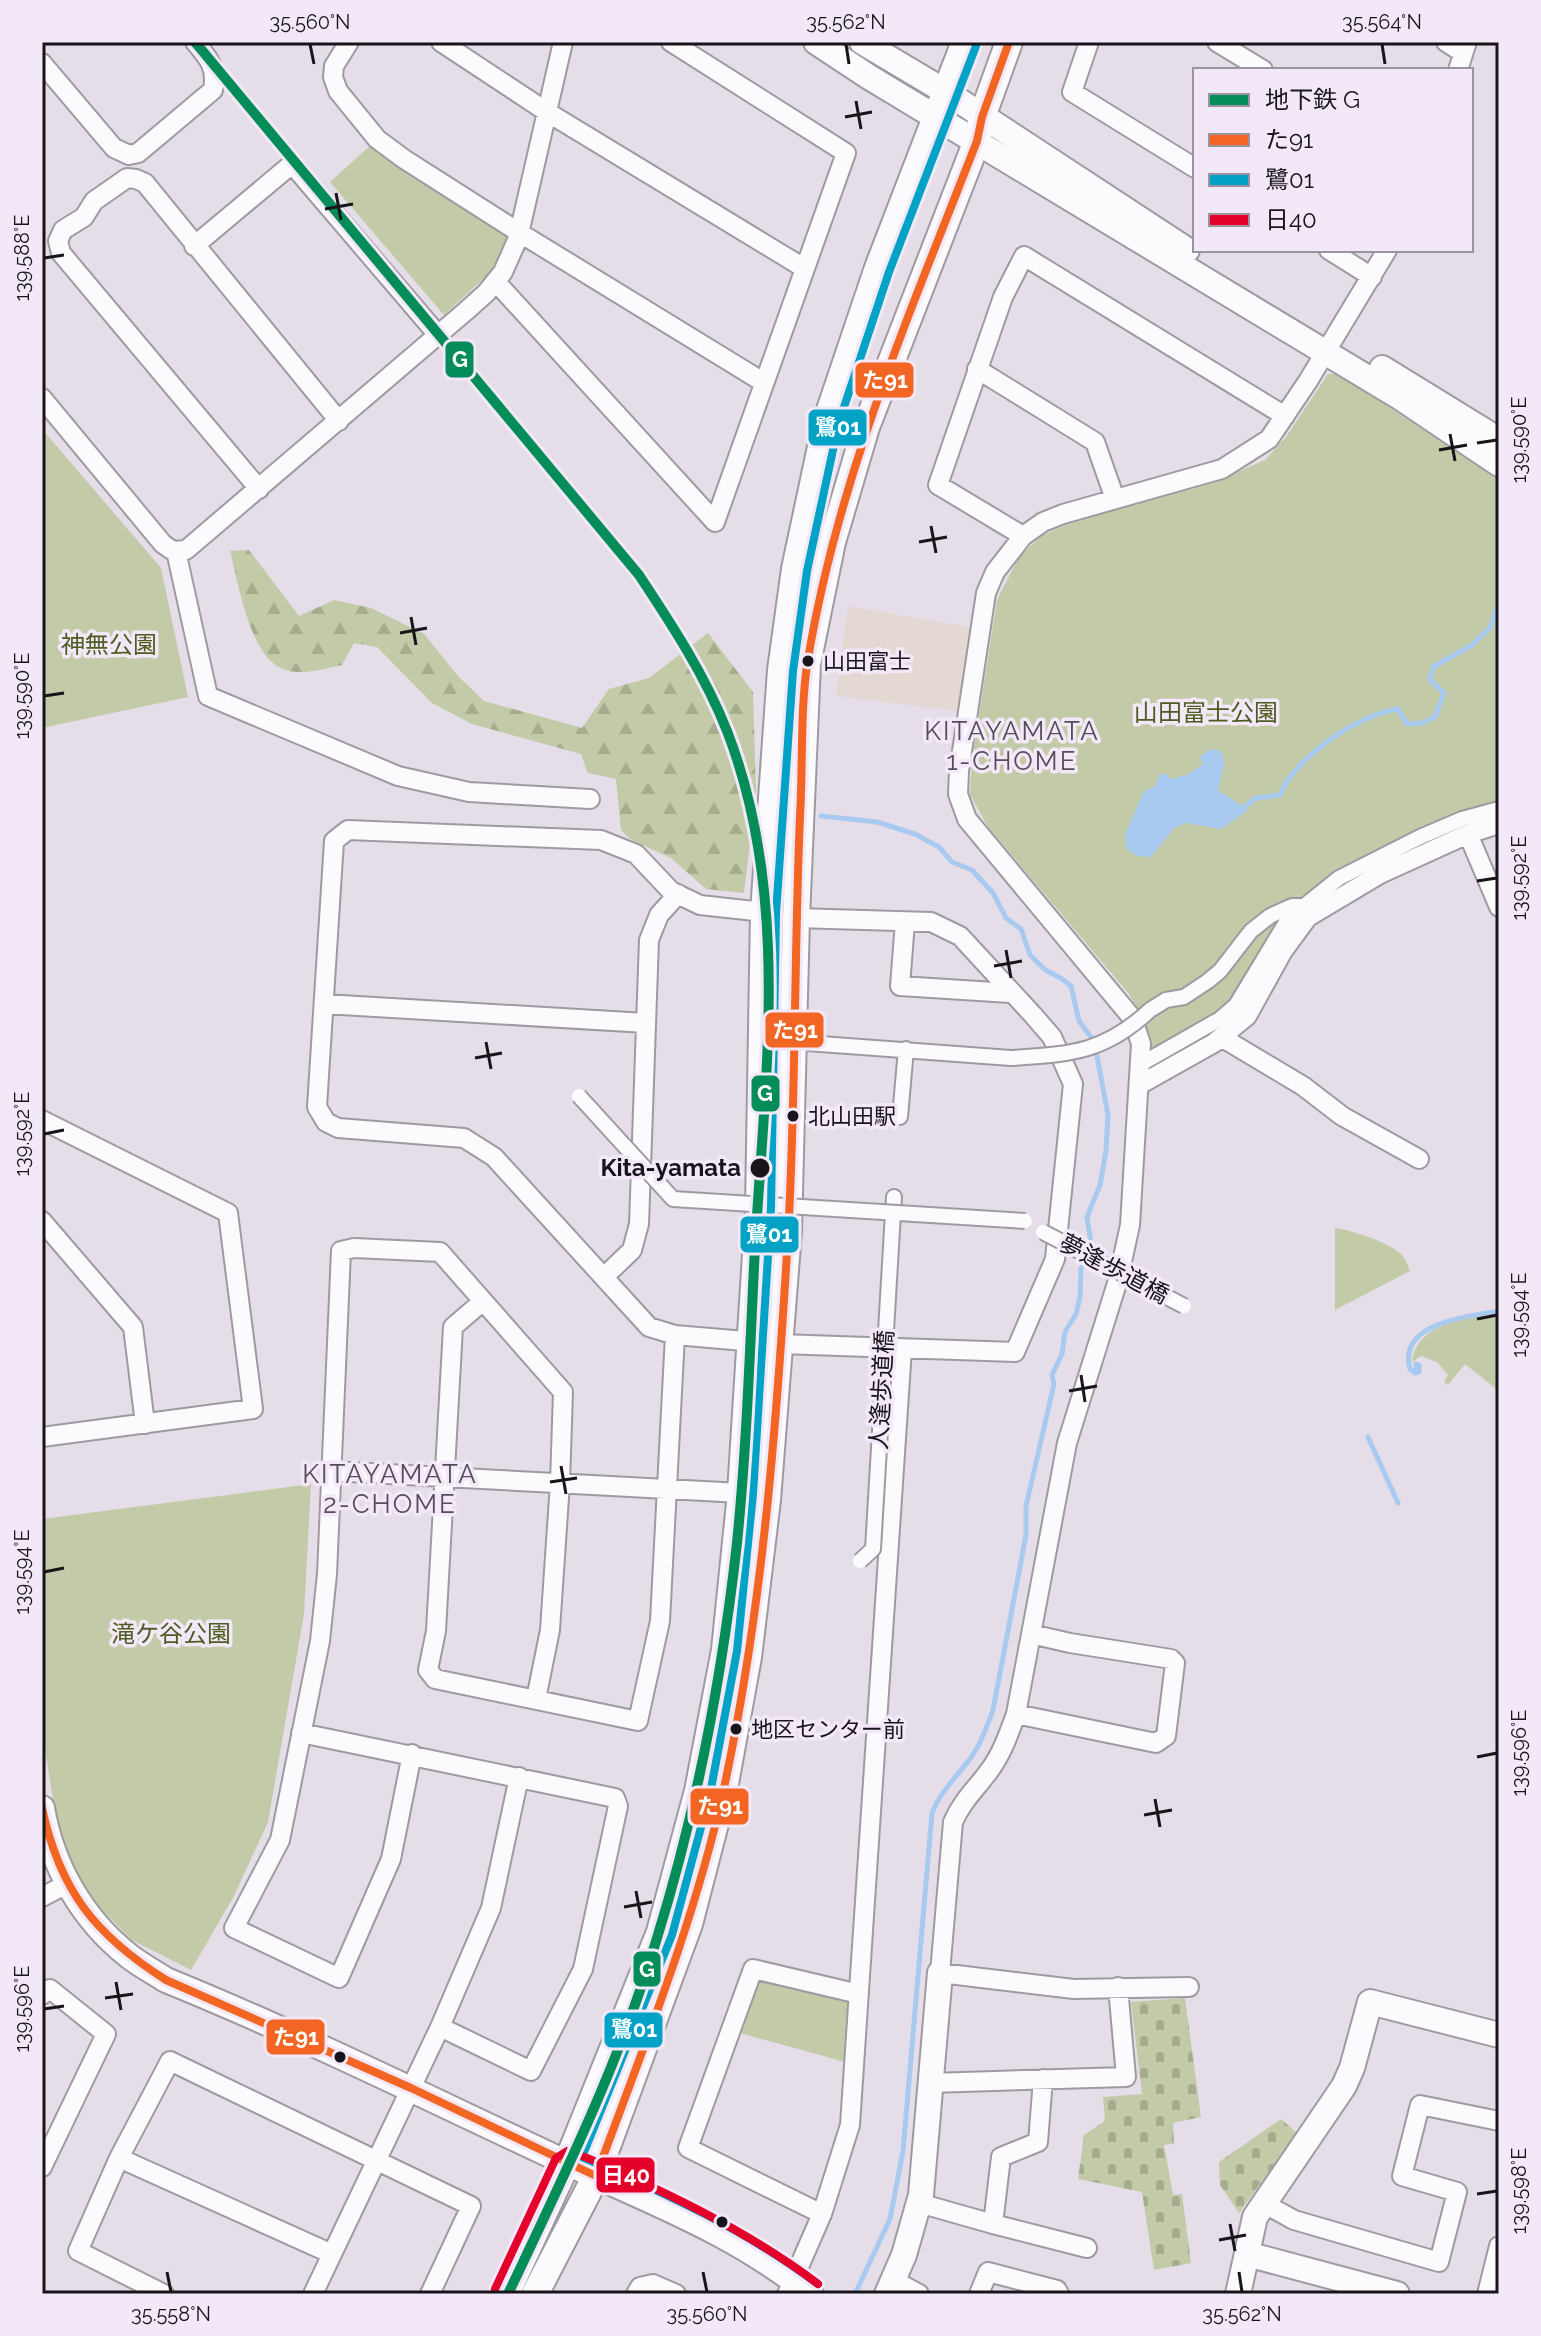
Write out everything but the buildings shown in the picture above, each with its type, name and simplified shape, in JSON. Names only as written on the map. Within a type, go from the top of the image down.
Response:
[{"type":"main road","points":[[506,2294],[567,2163],[660,1932],[698,1791],[725,1650],[741,1493],[759,1207],[764,912],[781,670],[795,569],[827,419],[878,268],[965,42]]},
{"type":"main road","points":[[535,2294],[596,2176],[689,1924],[724,1789],[748,1657],[767,1500],[780,1344],[788,1232],[796,918],[807,664],[832,542],[866,427],[1009,42]]},
{"type":"street","points":[[42,63],[114,148],[129,155],[138,153],[213,90],[213,64],[195,42]]},
{"type":"street","points":[[349,42],[334,66],[333,77],[338,91],[377,139],[520,233],[763,382]]},
{"type":"street","points":[[441,42],[547,112],[804,268]]},
{"type":"street","points":[[42,398],[163,544],[176,551],[186,550],[339,421],[496,282],[520,233],[563,42]]},
{"type":"street","points":[[496,282],[715,522],[846,153],[671,42]]},
{"type":"street","points":[[816,42],[938,117],[979,129],[1190,252],[1499,464]]},
{"type":"street","points":[[862,42],[946,92],[979,129]]},
{"type":"street","points":[[1089,42],[1072,92],[1193,167]]},
{"type":"street","points":[[1217,42],[1260,68]]},
{"type":"street","points":[[1446,42],[1463,55]]},
{"type":"street","points":[[194,246],[292,164],[438,335]]},
{"type":"street","points":[[259,489],[61,253],[58,241],[63,230],[84,217],[94,201],[127,178],[145,183],[339,421]]},
{"type":"street","points":[[1332,252],[1372,277]]},
{"type":"street","points":[[919,2294],[890,2287],[904,2255],[919,2203],[953,1822],[962,1803],[990,1770],[1005,1744],[1016,1714],[1067,1443],[1118,1280],[1130,1225],[1141,1084],[1141,1044],[1133,1019],[967,819],[958,794],[964,729],[986,593],[995,572],[1023,536],[1043,522],[1222,469],[1269,439],[1386,252]]},
{"type":"street","points":[[1023,536],[938,485],[1003,297],[1024,256],[1285,416]]},
{"type":"street","points":[[1329,346],[1499,440]]},
{"type":"street","points":[[977,369],[1095,442],[1115,499]]},
{"type":"street","points":[[176,551],[208,696],[398,776],[469,792],[590,799]]},
{"type":"street","points":[[1141,1064],[1220,1019],[1236,1005],[1288,919],[1339,878],[1420,837],[1462,819],[1499,809]]},
{"type":"street","points":[[1141,1084],[1221,1037],[1247,1016],[1283,951],[1308,917],[1380,874],[1468,834],[1499,824]]},
{"type":"street","points":[[764,912],[700,905],[671,891],[636,854],[601,840],[348,830],[334,841],[317,1107],[326,1122],[338,1128],[464,1138],[494,1157],[649,1327],[675,1335],[780,1344],[1015,1352],[1055,1259],[1073,1084],[1052,1037],[960,936],[931,922],[796,918]]},
{"type":"street","points":[[1468,834],[1499,907]]},
{"type":"street","points":[[605,1276],[632,1250],[639,1224],[649,940],[659,915],[678,894]]},
{"type":"street","points":[[807,1043],[1011,1058],[1067,1054],[1104,1044],[1124,1033],[1166,1000],[1184,997],[1208,981],[1220,971],[1251,931],[1270,916],[1292,906],[1302,906]]},
{"type":"street","points":[[905,922],[900,986],[1010,993]]},
{"type":"street","points":[[324,1004],[646,1023]]},
{"type":"street","points":[[1221,1037],[1303,1086],[1342,1116],[1419,1159]]},
{"type":"street","points":[[900,1117],[906,1049]]},
{"type":"street","points":[[579,1096],[673,1199],[893,1213]]},
{"type":"street","points":[[42,1120],[228,1213],[253,1409],[42,1437]]},
{"type":"street","name":"人逢歩道橋","points":[[860,1561],[873,1549],[894,1197]]},
{"type":"street","name":"夢逢歩道橋","points":[[893,1213],[1025,1221],[1184,1306]]},
{"type":"street","points":[[42,1221],[133,1327],[145,1424]]},
{"type":"street","points":[[412,1754],[391,1859],[339,1978],[234,1928],[280,1840],[320,1641],[327,1574],[341,1251],[354,1248],[440,1252],[563,1392],[550,1630],[536,1699]]},
{"type":"street","points":[[482,1302],[453,1327],[436,1631],[428,1670],[435,1679],[638,1721],[660,1621],[675,1335]]},
{"type":"street","points":[[42,1808],[52,1850],[67,1884],[85,1912],[128,1956],[166,1980],[411,2088],[709,2227],[773,2265],[797,2289],[850,2125],[902,1349]]},
{"type":"street","points":[[331,1471],[741,1493]]},
{"type":"street","points":[[1016,1714],[1156,1743],[1166,1736],[1175,1663],[1171,1659],[1031,1634]]},
{"type":"street","points":[[301,1733],[615,1798],[618,1806],[583,1969],[531,2071],[440,2027]]},
{"type":"street","points":[[313,2294],[440,2027],[491,1908],[519,1777]]},
{"type":"street","points":[[42,1897],[67,1884]]},
{"type":"street","points":[[822,2214],[688,2148],[753,1969],[859,1994]]},
{"type":"street","points":[[940,1973],[1074,1989],[1189,1987]]},
{"type":"street","points":[[930,2083],[1126,2077],[1118,1987]]},
{"type":"street","points":[[42,1995],[50,1989],[106,2034],[42,2167]]},
{"type":"street","points":[[1238,2294],[1255,2217],[1344,2086],[1370,2002],[1499,2035]]},
{"type":"street","points":[[164,2294],[78,2251],[119,2158],[170,2061],[471,2206],[430,2294]]},
{"type":"street","points":[[993,2224],[1001,2157],[1038,2142],[1043,2079]]},
{"type":"street","points":[[1263,2203],[1294,2220],[1439,2262],[1457,2192],[1402,2176],[1420,2105],[1499,2121]]},
{"type":"street","points":[[119,2158],[332,2254]]},
{"type":"street","points":[[919,2203],[1087,2248]]},
{"type":"street","points":[[1487,2294],[1499,2246]]},
{"type":"street","points":[[1247,2254],[1331,2286],[1397,2294]]},
{"type":"street","points":[[979,2294],[988,2272],[1057,2290],[1059,2294]]},
{"type":"street","points":[[636,2294],[640,2287],[653,2284],[676,2294]]},
{"type":"shaded area","points":[[848,606],[974,628],[959,711],[836,696]]},
{"type":"green space","points":[[372,144],[513,234],[493,270],[444,315],[330,182]]},
{"type":"green space","name":"山田富士公園","points":[[1328,374],[1337,374],[1499,478],[1499,817],[1313,906],[1215,1033],[1159,1066],[1142,1016],[1129,994],[988,827],[970,794],[972,760],[997,600],[1019,557],[1041,536],[1075,521],[1210,484],[1265,460],[1286,437]]},
{"type":"green space","name":"神無公園","points":[[42,429],[161,568],[188,697],[42,728]]},
{"type":"green space","points":[[249,550],[299,616],[334,600],[371,608],[424,634],[458,676],[484,701],[582,728],[609,689],[649,678],[708,633],[753,692],[756,792],[744,893],[706,889],[671,858],[630,839],[621,830],[616,779],[588,773],[581,754],[472,724],[432,703],[377,647],[354,643],[342,665],[303,672],[288,671],[270,661],[253,633],[230,551]]},
{"type":"green space","points":[[1335,1228],[1387,1245],[1402,1256],[1410,1271],[1335,1310]]},
{"type":"green space","points":[[1499,1314],[1499,1391],[1465,1364],[1448,1385],[1444,1382],[1448,1375],[1437,1362],[1421,1356],[1412,1362],[1416,1348],[1433,1330],[1445,1324]]},
{"type":"green space","name":"滝ケ谷公園","points":[[311,1484],[304,1614],[268,1822],[234,1896],[191,1970],[132,1940],[96,1904],[70,1863],[57,1825],[42,1730],[42,1519]]},
{"type":"green space","points":[[758,1977],[850,2002],[845,2062],[740,2033]]},
{"type":"green space","points":[[1185,1998],[1201,2117],[1173,2123],[1174,2144],[1164,2145],[1173,2195],[1182,2194],[1191,2263],[1154,2270],[1142,2192],[1078,2179],[1084,2135],[1105,2121],[1103,2097],[1142,2094],[1131,2002]]},
{"type":"green space","points":[[1281,2119],[1297,2133],[1239,2213],[1220,2185],[1219,2162]]},
{"type":"water","points":[[1216,749],[1222,753],[1224,764],[1218,790],[1248,810],[1221,829],[1186,823],[1174,828],[1151,857],[1137,856],[1127,849],[1125,834],[1144,791],[1155,786],[1160,774],[1166,774],[1171,779],[1189,774],[1203,764],[1200,757]]},
{"type":"waterway","points":[[1244,807],[1256,798],[1280,795],[1287,781],[1313,753],[1365,719],[1398,709],[1407,724],[1422,723],[1435,717],[1444,693],[1430,680],[1433,667],[1472,645],[1490,628],[1499,602]]},
{"type":"waterway","points":[[821,816],[877,822],[915,834],[939,847],[952,862],[972,870],[993,893],[1006,918],[1021,929],[1030,955],[1044,969],[1071,986],[1079,1021],[1091,1037],[1097,1056],[1108,1115],[1100,1185],[1087,1217],[1091,1243],[1081,1269],[1076,1314],[1065,1332],[1062,1354],[1052,1375],[1054,1384],[1026,1506],[1026,1535],[993,1710],[976,1751],[945,1790],[932,1813],[903,2151],[890,2219],[855,2294]]},
{"type":"waterway","points":[[1416,1368],[1416,1364],[1419,1365],[1419,1372],[1410,1369],[1409,1354],[1414,1341],[1424,1332],[1454,1319],[1499,1311]]},
{"type":"waterway","points":[[1368,1437],[1398,1503]]},
{"type":"metro line","name":"G","points":[[195,42],[639,575],[687,651],[718,710],[747,793],[760,857],[767,921],[767,1052],[746,1432],[737,1543],[716,1693],[684,1841],[642,1984],[589,2119],[508,2294]]},
{"type":"transit line","name":"た91","points":[[42,1808],[59,1864],[84,1908],[119,1946],[166,1980],[411,2088],[596,2176],[667,1984],[698,1887],[724,1788],[749,1651],[779,1374],[792,1131],[805,677],[821,591],[857,460],[902,332],[977,141],[982,117],[1009,42]]},
{"type":"transit line","name":"鷺01","points":[[818,2284],[734,2230],[582,2157],[672,1935],[710,1794],[737,1651],[753,1494],[771,1208],[776,913],[793,671],[807,571],[839,422],[889,272],[976,46]]},
{"type":"transit line","name":"日40","points":[[495,2289],[556,2158],[567,2151],[704,2212],[774,2253],[818,2284]]},
{"type":"place","name":"山田富士","points":[[808,661]]},
{"type":"place","name":"北山田駅","points":[[793,1116]]},
{"type":"place","name":"Kita-yamata","points":[[760,1168]]},
{"type":"place","name":"地区センター前","points":[[736,1729]]},
{"type":"district","name":"KITAYAMATA 1-CHOME","points":[[1012,746]]},
{"type":"district","name":"KITAYAMATA 2-CHOME","points":[[390,1489]]}]
